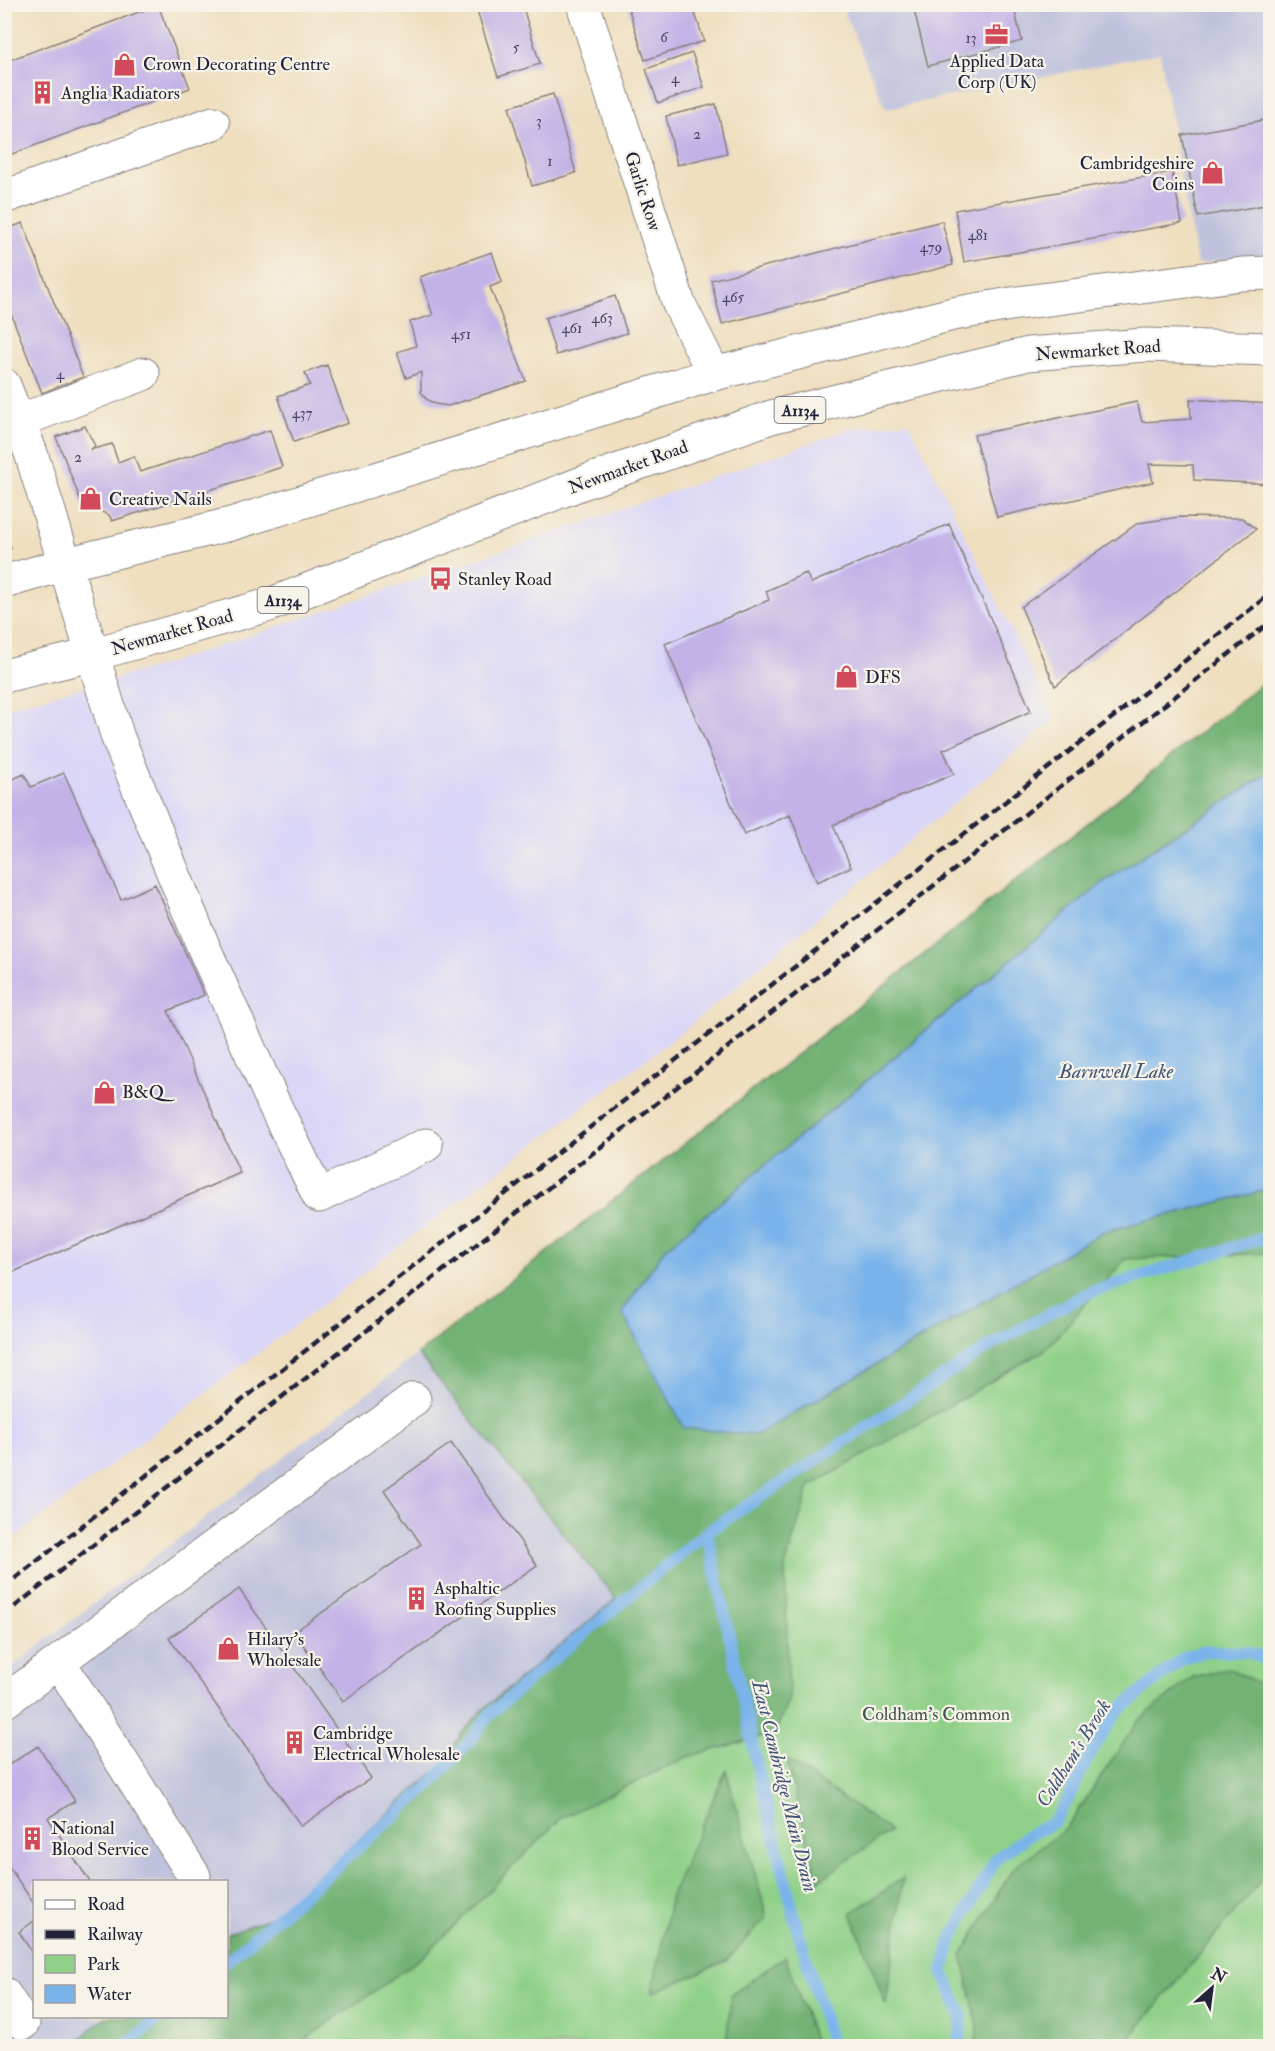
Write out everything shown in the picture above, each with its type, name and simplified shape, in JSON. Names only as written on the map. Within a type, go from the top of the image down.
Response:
[{"type":"main road","name":"Garlic Row","points":[[583,4],[679,304],[714,374]]},
{"type":"main road","points":[[4,196],[213,123]]},
{"type":"main road","points":[[4,582],[66,564],[231,524],[714,374],[953,314],[1242,273],[1270,273]]},
{"type":"main road","name":"Newmarket Road","points":[[4,676],[91,655],[269,605],[582,483],[771,417],[1028,354],[1146,345],[1270,349]]},
{"type":"main road","points":[[19,421],[142,374]]},
{"type":"main road","points":[[4,385],[31,453],[118,738],[204,948],[274,1104],[319,1196],[426,1144]]},
{"type":"main road","points":[[4,1702],[414,1399]]},
{"type":"main road","points":[[58,1662],[194,1876]]},
{"type":"main road","points":[[4,1994],[23,2023]]},
{"type":"shaded area","points":[[841,5],[1270,5],[1270,253],[1197,264],[1160,53],[886,109]]},
{"type":"shaded area","points":[[909,422],[1055,719],[681,1033],[5,1545],[5,708],[161,666],[534,540],[851,429]]},
{"type":"shaded area","points":[[418,1354],[616,1599],[484,1709],[461,1734],[444,1763],[275,1916],[228,1934],[228,1880],[33,1880],[33,2018],[105,2018],[72,2046],[5,2046],[5,1672]]},
{"type":"green space","points":[[1270,677],[1270,772],[1105,881],[665,1249],[622,1312],[756,1435],[1102,1232],[1270,1189],[1270,1253],[1125,1259],[1045,1350],[809,1487],[785,1567],[789,1698],[775,1733],[687,1757],[561,1818],[424,1956],[296,2046],[72,2046],[105,2018],[228,2018],[228,1934],[275,1916],[444,1763],[461,1734],[484,1709],[616,1599],[418,1354],[913,963]]},
{"type":"green space","name":"Coldham's Common","points":[[1270,1189],[1270,2046],[72,2046],[105,2018],[228,2018],[228,1934],[275,1916],[444,1763],[461,1734],[484,1709],[616,1599],[514,1363],[665,1249],[622,1312],[684,1428]]},
{"type":"green space","points":[[1228,1668],[1270,1689],[1270,1870],[1123,2046],[975,2046],[978,2026],[962,1955],[1013,1868],[1066,1829],[1138,1721],[1193,1677]]},
{"type":"green space","points":[[786,1759],[890,1831],[818,1881]]},
{"type":"green space","points":[[726,1770],[767,1917],[726,1961],[652,1993],[671,1896]]},
{"type":"green space","points":[[903,1878],[886,2005],[851,1913]]},
{"type":"green space","points":[[785,1956],[816,2046],[726,2046],[731,1995]]},
{"type":"water","name":"Barnwell Lake","points":[[1270,772],[1270,1189],[1102,1232],[756,1435],[684,1428],[622,1312],[665,1249],[1105,881]]},
{"type":"building","points":[[475,4],[522,4],[540,64],[498,77]]},
{"type":"building","points":[[627,4],[692,4],[704,41],[645,60]]},
{"type":"building","points":[[900,4],[1013,4],[1022,41],[928,66],[913,6],[901,9]]},
{"type":"building","points":[[158,5],[190,88],[4,157],[4,62]]},
{"type":"building","points":[[692,53],[704,87],[658,103],[646,69]]},
{"type":"building","points":[[553,94],[576,173],[532,186],[509,107]]},
{"type":"building","points":[[716,104],[727,153],[677,165],[666,116]]},
{"type":"building","points":[[1270,119],[1270,204],[1198,217],[1182,135]]},
{"type":"building","points":[[1172,172],[1182,223],[964,262],[955,210]]},
{"type":"building","points":[[942,221],[953,265],[722,324],[711,280]]},
{"type":"building","points":[[23,223],[83,377],[42,393],[4,296],[4,230]]},
{"type":"building","points":[[492,252],[502,282],[490,287],[526,381],[448,406],[435,404],[426,399],[421,392],[421,372],[406,378],[397,352],[416,346],[410,322],[433,315],[420,277]]},
{"type":"building","points":[[615,296],[627,333],[556,355],[545,318]]},
{"type":"building","points":[[327,365],[348,423],[294,442],[278,396],[310,385],[305,373]]},
{"type":"building","points":[[1190,399],[1270,404],[1270,484],[1194,480],[1193,465],[1149,464],[1153,482],[997,517],[974,435],[1137,402],[1142,422],[1191,419]]},
{"type":"building","points":[[85,426],[95,446],[90,450],[112,444],[118,462],[134,456],[140,472],[270,430],[282,467],[112,521],[109,515],[82,504],[56,437]]},
{"type":"building","points":[[1179,517],[1242,518],[1256,529],[1055,686],[1021,607],[1138,523]]},
{"type":"building","name":"DFS","points":[[949,524],[1031,711],[943,750],[954,774],[833,825],[851,867],[817,882],[790,815],[744,835],[665,644],[769,600],[766,591],[806,573],[811,583]]},
{"type":"building","points":[[4,529],[11,549],[4,550]]},
{"type":"building","name":"B&Q","points":[[64,773],[121,900],[155,884],[204,995],[168,1011],[240,1173],[4,1276],[4,783],[24,774],[31,787]]},
{"type":"building","name":"Asphaltic Roofing Supplies","points":[[451,1443],[537,1565],[343,1701],[294,1632],[421,1544],[384,1490]]},
{"type":"building","name":"Cambridge Electrical Wholesale","points":[[239,1589],[371,1778],[301,1826],[169,1638]]},
{"type":"building","name":"National Blood Service","points":[[38,1746],[75,1801],[48,1818],[89,1880],[33,1880],[33,1902],[4,1859],[4,1768]]},
{"type":"building","points":[[33,1922],[33,1954],[19,1932]]},
{"type":"waterway","name":"East Cambridge Main Drain","points":[[228,1960],[427,1788],[468,1743],[490,1714],[707,1532],[993,1344],[1088,1293],[1270,1236]]},
{"type":"waterway","name":"East Cambridge Main Drain","points":[[707,1532],[759,1774],[798,1931],[832,2046]]},
{"type":"waterway","name":"Coldham's Brook","points":[[959,2046],[962,2016],[943,1972],[951,1940],[996,1859],[1027,1836],[1054,1822],[1092,1750],[1117,1712],[1183,1658],[1206,1651],[1248,1652],[1270,1661]]},
{"type":"waterway","name":"East Cambridge Main Drain","points":[[125,2046],[160,2018]]},
{"type":"railway","points":[[4,1587],[1270,594]]},
{"type":"railway","points":[[4,1615],[1270,622]]},
{"type":"place","name":"Applied Data Corp (UK)","points":[[997,35]]},
{"type":"place","name":"Crown Decorating Centre","points":[[125,64]]},
{"type":"place","name":"Anglia Radiators","points":[[43,93]]},
{"type":"place","name":"Cambridgeshire Coins","points":[[1212,173]]},
{"type":"place","name":"Creative Nails","points":[[91,499]]},
{"type":"place","name":"Stanley Road","points":[[440,579]]},
{"type":"place","name":"DFS","points":[[847,677]]},
{"type":"place","name":"B&Q","points":[[104,1092]]},
{"type":"place","name":"Asphaltic Roofing Supplies","points":[[416,1598]]},
{"type":"place","name":"Hilary's Wholesale","points":[[229,1649]]},
{"type":"place","name":"Cambridge Electrical Wholesale","points":[[295,1743]]},
{"type":"place","name":"National Blood Service","points":[[33,1838]]}]
